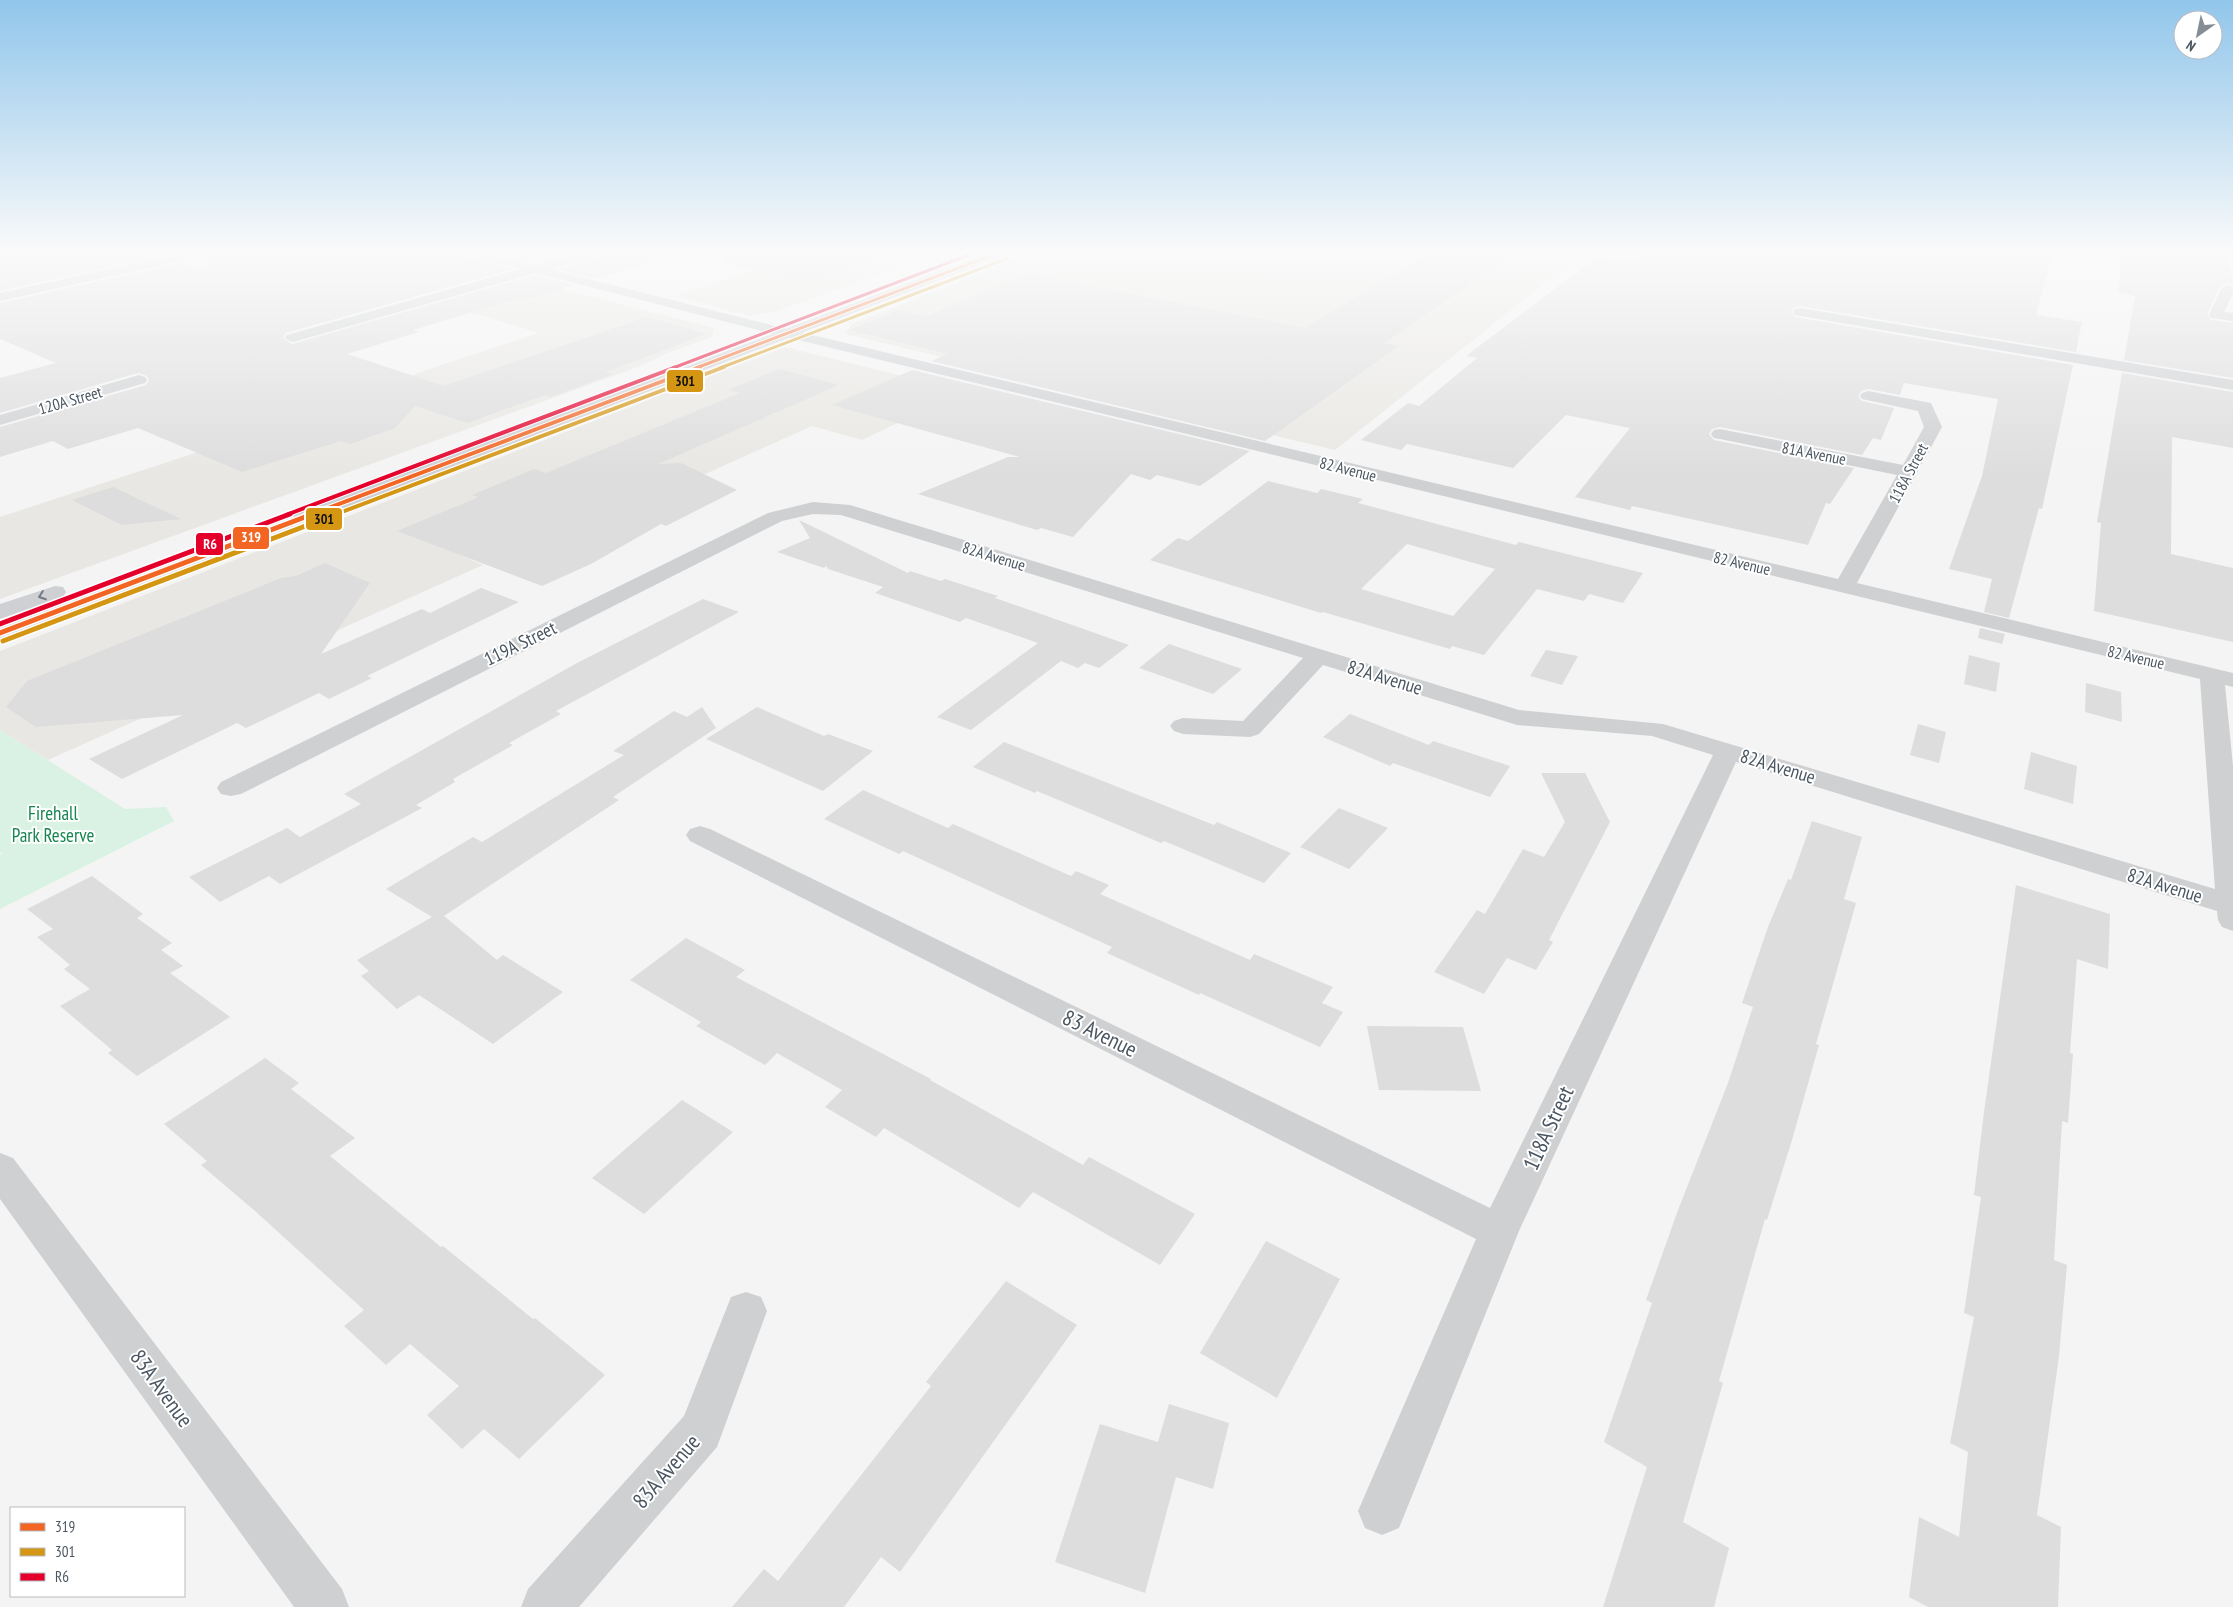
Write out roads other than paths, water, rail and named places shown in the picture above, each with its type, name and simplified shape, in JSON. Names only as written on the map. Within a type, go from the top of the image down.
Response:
[{"type":"main road","points":[[0,612],[771,326]]},
{"type":"main road","points":[[0,633],[806,326]]},
{"type":"main road","points":[[297,520],[289,514],[359,484],[367,476]]},
{"type":"street","points":[[292,338],[334,326]]},
{"type":"street","name":"82 Avenue","points":[[758,326],[1844,588],[2223,677]]},
{"type":"street","points":[[1883,326],[2233,385]]},
{"type":"street","name":"120A Street","points":[[0,420],[139,380]]},
{"type":"street","name":"118A Street","points":[[1844,588],[1933,427],[1925,407],[1868,396]]},
{"type":"street","name":"81A Avenue","points":[[1720,434],[1909,472]]},
{"type":"street","name":"82A Avenue","points":[[813,508],[843,509],[1518,717],[1654,729],[2233,910]]},
{"type":"street","name":"119A Street","points":[[231,788],[775,517],[813,508]]},
{"type":"street","points":[[1183,726],[1250,729],[1318,656]]},
{"type":"street","points":[[2223,677],[2233,910]]},
{"type":"street","name":"118A Street","points":[[1382,1511],[1499,1231],[1728,751]]},
{"type":"street","name":"83 Avenue","points":[[700,835],[1499,1231]]},
{"type":"street","name":"83A Avenue","points":[[0,1169],[324,1607]]},
{"type":"street","name":"83A Avenue","points":[[546,1607],[701,1431],[746,1310]]},
{"type":"park label","name":"Firehall Park Reserve","points":[[53,824]]}]
